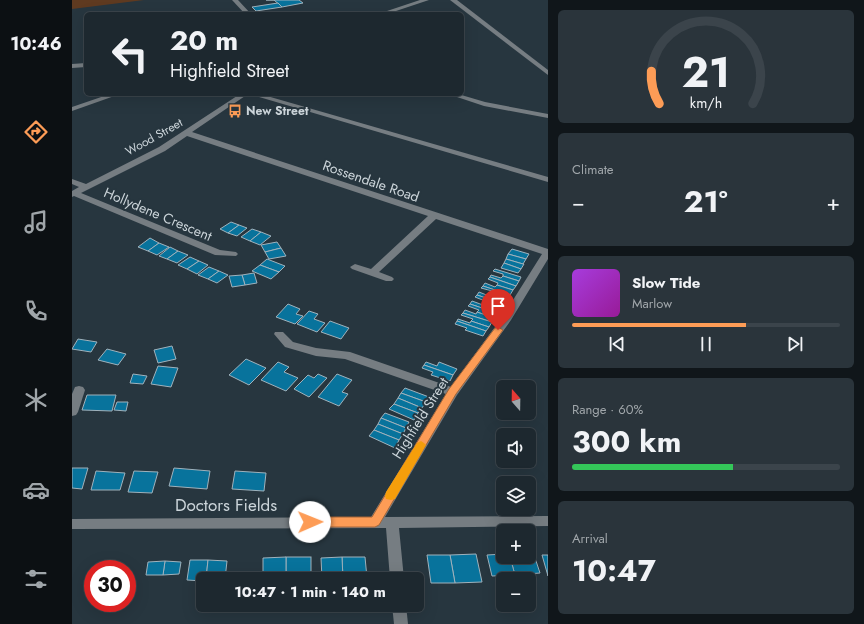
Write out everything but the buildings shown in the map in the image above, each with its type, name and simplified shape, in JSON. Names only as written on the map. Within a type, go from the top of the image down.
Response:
[{"type":"street","points":[[235,0],[246,12]]},
{"type":"street","points":[[387,12],[426,0]]},
{"type":"street","points":[[453,0],[548,73]]},
{"type":"street","points":[[72,66],[84,65]]},
{"type":"street","points":[[72,109],[111,96]]},
{"type":"street","name":"Wood Street","points":[[73,193],[162,149],[242,96]]},
{"type":"street","points":[[259,96],[548,180]]},
{"type":"street","points":[[457,96],[484,104],[548,116]]},
{"type":"street","name":"Rossendale Road","points":[[186,133],[434,216],[548,252]]},
{"type":"street","points":[[72,181],[86,186]]},
{"type":"street","name":"Hollydene Crescent","points":[[73,193],[218,253],[233,254]]},
{"type":"street","points":[[372,273],[434,216]]},
{"type":"street","name":"Highfield Street","points":[[375,522],[453,392],[507,318],[548,252]]},
{"type":"street","points":[[355,266],[389,279]]},
{"type":"street","points":[[279,334],[289,345],[316,352],[346,355],[453,392]]},
{"type":"street","points":[[72,412],[79,390]]},
{"type":"street","name":"Doctors Fields","points":[[72,524],[548,521]]},
{"type":"street","points":[[392,523],[396,572]]},
{"type":"street","points":[[400,612],[401,624]]},
{"type":"shaded area","points":[[72,0],[144,0],[72,9]]},
{"type":"slow traffic","points":[[391,496],[421,445]]},
{"type":"place","name":"New Street","points":[[235,111]]},
{"type":"route","points":[[310,522],[375,522],[453,392],[498,330]]}]
